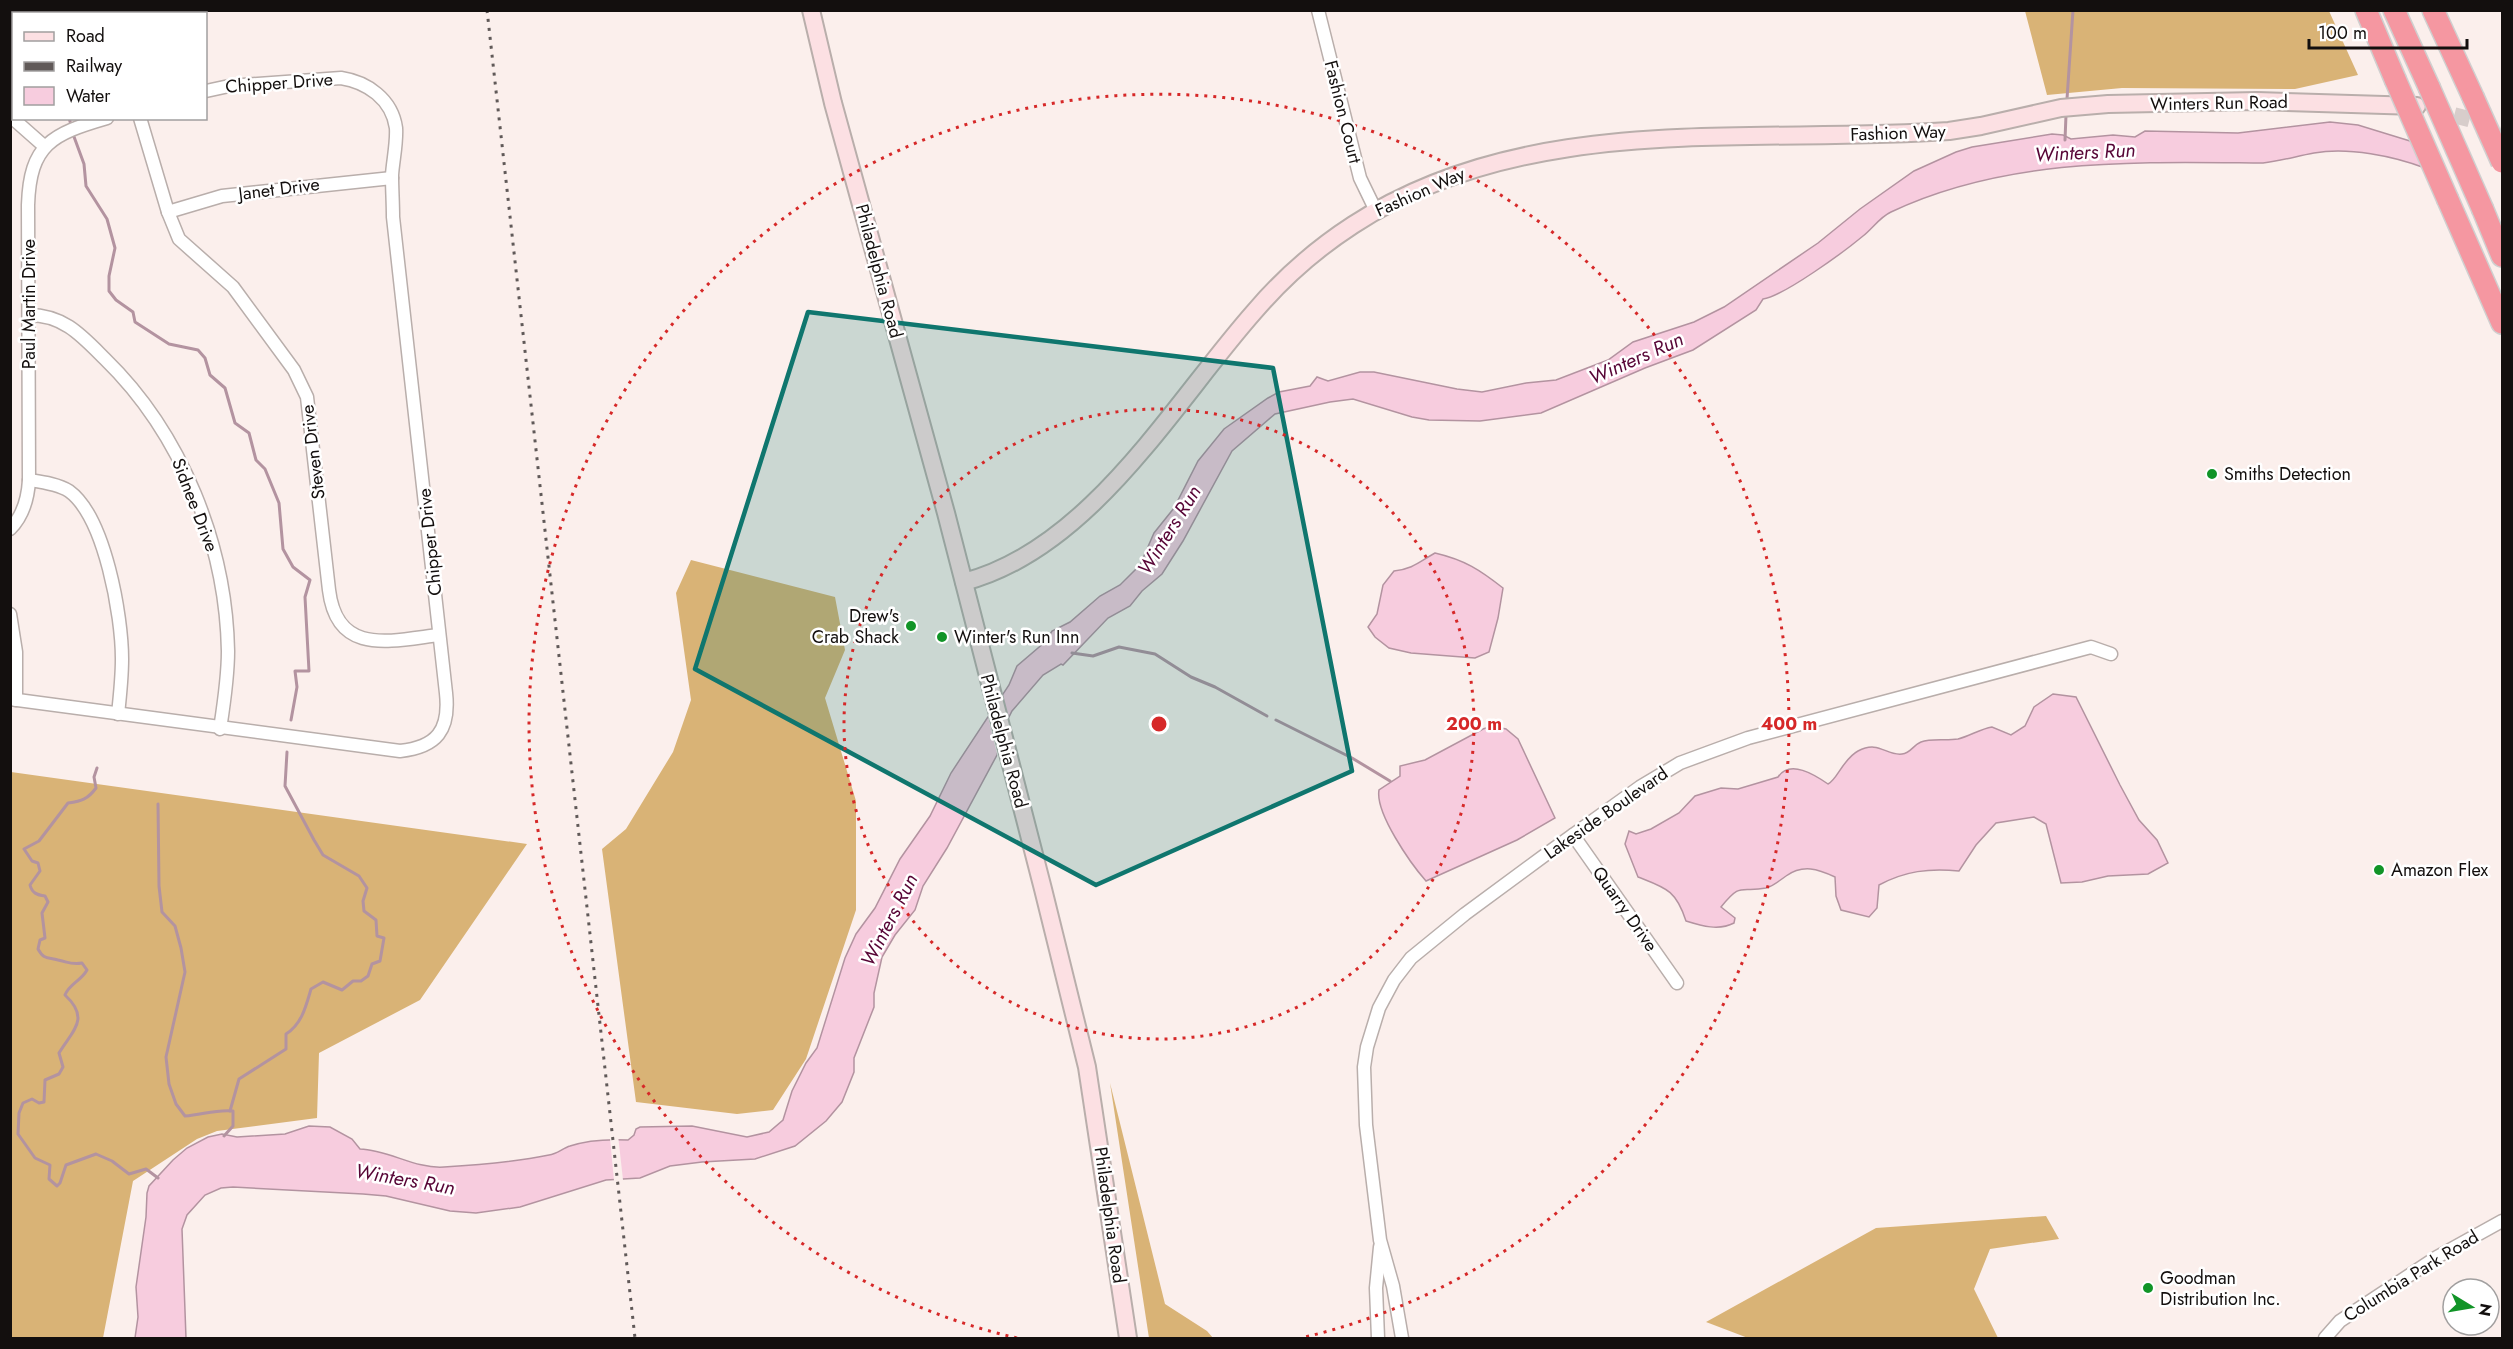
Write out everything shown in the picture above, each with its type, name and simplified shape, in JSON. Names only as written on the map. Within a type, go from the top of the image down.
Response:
[{"type":"highway","points":[[2366,10],[2502,323]]},
{"type":"highway","points":[[2394,10],[2502,256]]},
{"type":"highway","points":[[2433,10],[2502,162]]},
{"type":"street","name":"Philadelphia Road","points":[[811,10],[833,103],[964,582],[1086,1067],[1128,1338]]},
{"type":"street","name":"Fashion Court","points":[[1318,10],[1360,178],[1376,211]]},
{"type":"street","name":"Chipper Drive","points":[[13,700],[400,752],[423,747],[440,734],[448,708],[393,217],[392,178],[396,127],[387,105],[373,89],[353,80],[330,78],[229,86],[207,91]]},
{"type":"street","name":"Winters Run Road","points":[[2022,116],[2061,108],[2108,104],[2258,101],[2417,106]]},
{"type":"street","name":"Fashion Way","points":[[964,582],[989,575],[1020,560],[1068,526],[1124,470],[1242,326],[1279,285],[1313,253],[1376,211],[1422,187],[1497,161],[1548,151],[1653,141],[1949,131],[2022,116]]},
{"type":"street","points":[[15,120],[44,146],[63,134],[102,120]]},
{"type":"street","name":"Steven Drive","points":[[141,120],[168,212],[179,239],[233,287],[294,370],[307,397],[330,602],[338,618],[352,635],[362,639],[386,642],[439,635]]},
{"type":"street","name":"Paul Martin Drive","points":[[10,529],[18,520],[23,508],[29,480],[29,193],[33,168],[44,146]]},
{"type":"street","name":"Janet Drive","points":[[168,212],[204,200],[230,195],[392,178]]},
{"type":"street","name":"Sidnee Drive","points":[[29,315],[48,317],[67,324],[86,338],[115,368],[163,433],[191,485],[214,554],[225,607],[228,654],[220,729]]},
{"type":"street","points":[[29,480],[50,484],[70,492],[84,508],[96,532],[106,560],[120,621],[122,659],[118,714]]},
{"type":"street","points":[[10,614],[16,652],[13,700]]},
{"type":"street","name":"Lakeside Boulevard","points":[[1402,1338],[1393,1286],[1380,1240],[1364,1090],[1367,1047],[1379,1008],[1394,980],[1411,958],[1573,835],[1658,775],[1710,750],[2091,648],[2111,654]]},
{"type":"street","name":"Quarry Drive","points":[[1573,835],[1677,983]]},
{"type":"street","name":"Columbia Park Road","points":[[2325,1338],[2340,1321],[2437,1257],[2502,1221]]},
{"type":"street","name":"Lakeside Boulevard","points":[[1378,1338],[1376,1288],[1380,1240]]},
{"type":"highlighted area","points":[[808,312],[1273,368],[1352,771],[1096,885],[695,669]]},
{"type":"shaded area","points":[[2025,11],[2329,11],[2358,75],[2295,89],[2122,88],[2047,95]]},
{"type":"shaded area","points":[[691,560],[835,597],[845,650],[825,698],[856,801],[856,910],[806,1059],[773,1110],[737,1114],[636,1102],[602,849],[626,829],[673,752],[691,700],[676,593]]},
{"type":"shaded area","points":[[11,772],[527,844],[420,1000],[319,1053],[317,1118],[217,1131],[197,1139],[133,1181],[103,1338],[11,1338]]},
{"type":"shaded area","points":[[1110,1083],[1165,1304],[1207,1331],[1213,1338],[1149,1338]]},
{"type":"shaded area","points":[[2046,1216],[2059,1239],[1990,1249],[1974,1289],[1998,1338],[1748,1338],[1706,1322],[1876,1228]]},
{"type":"water","name":"Winters Run","points":[[2330,122],[2358,125],[2436,149],[2425,168],[2371,154],[2328,151],[2263,163],[2168,162],[2073,167],[2026,172],[1980,181],[1935,194],[1887,214],[1829,262],[1785,290],[1763,299],[1756,310],[1693,350],[1541,413],[1480,421],[1429,420],[1353,399],[1275,414],[1232,451],[1183,541],[1162,574],[1142,591],[1130,606],[1108,618],[1063,665],[1043,675],[1012,711],[1005,725],[997,755],[947,848],[923,886],[915,910],[895,935],[882,957],[874,993],[874,1007],[854,1058],[854,1072],[842,1102],[826,1121],[795,1146],[755,1159],[670,1166],[640,1178],[606,1180],[520,1207],[476,1213],[450,1211],[386,1196],[221,1188],[205,1195],[187,1215],[182,1229],[186,1338],[135,1338],[138,1317],[136,1287],[149,1186],[187,1148],[208,1137],[222,1134],[237,1137],[285,1134],[309,1126],[330,1127],[352,1139],[360,1149],[423,1165],[444,1167],[523,1160],[552,1154],[584,1142],[628,1140],[640,1127],[692,1126],[747,1137],[769,1132],[783,1120],[792,1091],[806,1063],[817,1048],[845,958],[856,934],[875,908],[900,859],[930,816],[951,773],[1009,685],[1017,666],[1045,642],[1052,631],[1070,622],[1100,596],[1120,585],[1140,565],[1154,533],[1174,508],[1198,461],[1224,429],[1268,398],[1279,392],[1310,386],[1317,377],[1328,381],[1360,372],[1374,372],[1482,392],[1526,383],[1556,380],[1608,360],[1633,342],[1694,322],[1724,307],[1818,243],[1860,209],[1914,171],[1972,147],[2052,134],[2063,135],[2071,139],[2113,135],[2135,137],[2145,131],[2238,133]]},
{"type":"water","points":[[1435,553],[1472,566],[1503,588],[1489,652],[1475,658],[1411,653],[1389,648],[1375,637],[1368,627],[1377,614],[1383,585],[1394,571],[1411,567]]},
{"type":"water","points":[[2053,694],[2076,697],[2139,820],[2157,840],[2168,863],[2148,874],[2108,876],[2082,882],[2061,883],[2046,824],[2034,817],[1996,823],[1976,845],[1959,871],[1918,872],[1898,876],[1879,885],[1877,908],[1869,917],[1841,910],[1836,896],[1835,877],[1817,870],[1804,869],[1792,872],[1769,887],[1742,890],[1733,894],[1721,907],[1735,918],[1734,923],[1722,927],[1704,926],[1686,921],[1674,896],[1656,884],[1638,877],[1625,844],[1629,831],[1636,834],[1651,829],[1679,813],[1695,796],[1721,788],[1738,789],[1778,777],[1789,769],[1803,770],[1828,784],[1853,755],[1865,748],[1871,747],[1902,754],[1918,743],[1958,739],[1992,727],[2011,735],[2025,726],[2034,707]]},
{"type":"water","points":[[1492,726],[1506,729],[1518,739],[1555,818],[1517,840],[1426,881],[1395,838],[1379,800],[1379,790],[1400,776],[1400,766],[1425,760]]},
{"type":"pier","points":[[2409,137],[2437,146],[2502,158],[2502,195],[2423,170]]},
{"type":"pier","points":[[1001,691],[1010,723],[998,758],[987,713]]},
{"type":"pier","points":[[618,1135],[623,1180],[614,1181],[610,1138]]},
{"type":"waterway","points":[[2067,99],[2073,10]]},
{"type":"waterway","name":"Winters Run","points":[[2065,140],[2066,115]]},
{"type":"waterway","points":[[70,120],[72,128]]},
{"type":"waterway","points":[[73,134],[84,164],[86,186],[107,219],[115,248],[109,276],[109,291],[116,300],[133,312],[135,322],[169,344],[198,350],[205,358],[210,375],[225,388],[235,423],[249,433],[256,460],[265,469],[279,503],[283,549],[293,567],[310,580],[305,597],[309,671],[295,671],[297,687],[291,720]]},
{"type":"waterway","points":[[1072,653],[1093,656],[1119,647],[1155,654],[1191,677],[1215,687],[1267,716]]},
{"type":"waterway","points":[[1276,720],[1352,758],[1390,781]]},
{"type":"waterway","points":[[230,1111],[239,1079],[286,1049],[286,1034],[300,1020],[311,989],[323,982],[342,990],[353,981],[361,981],[368,976],[372,964],[380,961],[384,938],[377,936],[376,920],[364,911],[363,901],[367,888],[359,876],[323,855],[285,786],[287,752]]},
{"type":"waterway","points":[[97,768],[94,777],[96,788],[93,792],[84,799],[68,803],[39,841],[24,849],[32,861],[38,863],[40,871],[30,885],[31,888],[35,893],[45,896],[48,902],[42,913],[45,938],[40,940],[38,949],[46,957],[82,963],[87,970],[65,995],[73,1003],[78,1018],[77,1025],[59,1053],[63,1067],[59,1074],[45,1080],[44,1102],[39,1103],[32,1099],[23,1103],[19,1113],[18,1134],[35,1158],[50,1165],[49,1179],[57,1186],[66,1165],[96,1154],[112,1161],[129,1174],[146,1169],[158,1178]]},
{"type":"waterway","points":[[158,804],[159,886],[162,912],[175,926],[185,972],[166,1057],[169,1084],[176,1104],[185,1116],[233,1111],[233,1126],[224,1136]]},
{"type":"tunnel","points":[[2431,109],[2502,128]]},
{"type":"railway","points":[[487,10],[635,1338]]},
{"type":"place","name":"Smiths Detection","points":[[2212,474]]},
{"type":"place","name":"Drew's Crab Shack","points":[[911,626]]},
{"type":"place","name":"Winter's Run Inn","points":[[942,637]]},
{"type":"place","name":"Amazon Flex","points":[[2379,870]]},
{"type":"place","name":"Goodman Distribution Inc.","points":[[2148,1288]]}]
